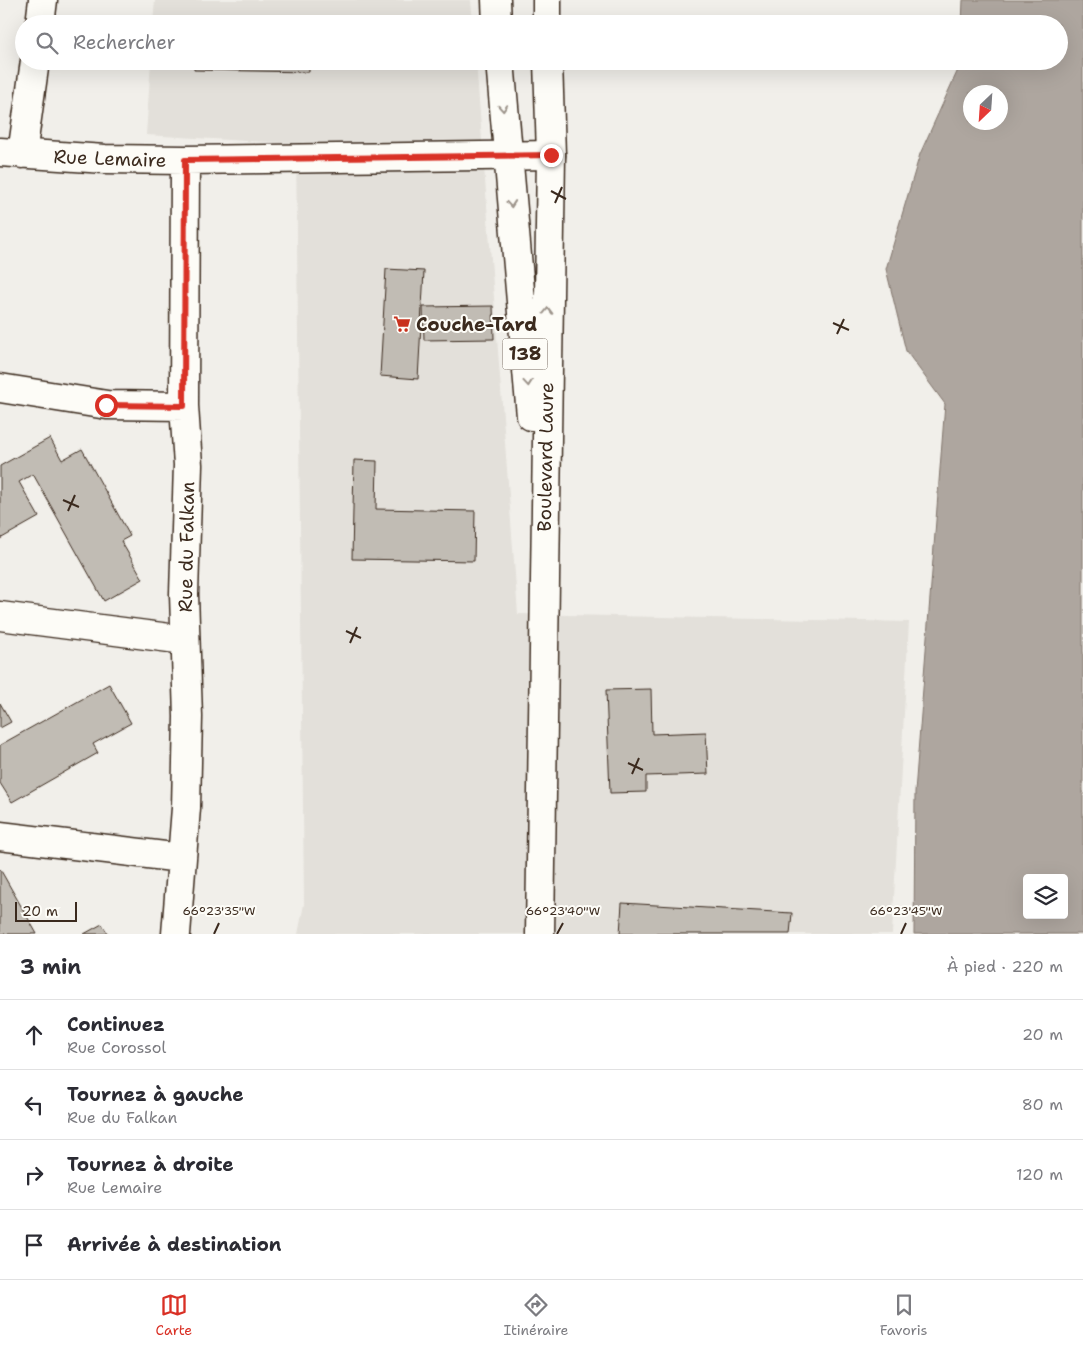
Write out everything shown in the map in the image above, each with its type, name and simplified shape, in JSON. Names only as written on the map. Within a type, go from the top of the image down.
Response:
[{"type":"main road","points":[[41,15],[43,0]]},
{"type":"main road","points":[[496,0],[497,15]]},
{"type":"main road","points":[[547,0],[547,15]]},
{"type":"main road","points":[[11,153],[33,70]]},
{"type":"main road","name":"Boulevard Laure","points":[[501,70],[506,156],[544,552]]},
{"type":"main road","name":"Boulevard Laure","points":[[540,934],[551,155],[548,70]]},
{"type":"main road","name":"Rue Lemaire","points":[[11,153],[185,160],[551,155]]},
{"type":"main road","name":"Rue du Falkan","points":[[176,934],[186,808],[188,726],[185,640],[188,465],[184,406],[185,160]]},
{"type":"main road","points":[[0,388],[106,405],[184,406]]},
{"type":"main road","points":[[0,616],[185,640]]},
{"type":"main road","points":[[0,836],[181,858]]},
{"type":"shaded area","points":[[155,0],[471,0],[472,15],[154,15]]},
{"type":"shaded area","points":[[963,0],[1083,0],[1083,934],[914,934],[915,792],[945,404],[906,351],[886,269],[920,154],[958,70],[1068,70],[1068,15],[962,15]]},
{"type":"shaded area","points":[[150,70],[477,70],[518,614],[909,622],[892,934],[298,934],[304,904],[296,144],[146,135]]},
{"type":"building","points":[[194,70],[309,70],[309,72]]},
{"type":"building","points":[[386,269],[424,271],[418,379],[380,376]]},
{"type":"building","points":[[493,306],[494,339],[424,340],[423,307]]},
{"type":"building","points":[[50,438],[62,460],[82,449],[130,536],[121,541],[143,579],[104,601],[33,474],[19,482],[39,517],[0,539],[0,466]]},
{"type":"building","points":[[354,460],[377,461],[376,509],[475,511],[474,561],[352,559]]},
{"type":"building","points":[[109,684],[131,723],[93,744],[98,753],[12,802],[0,783],[0,745]]},
{"type":"building","points":[[651,689],[652,734],[706,732],[708,774],[646,776],[646,792],[610,793],[606,690]]},
{"type":"building","points":[[0,703],[11,722],[0,728]]},
{"type":"building","points":[[0,869],[37,934],[0,934]]},
{"type":"building","points":[[622,903],[792,913],[790,934],[620,934]]},
{"type":"building","points":[[102,924],[108,934],[84,934]]},
{"type":"place","name":"Couche-Tard","points":[[402,324]]},
{"type":"route","points":[[106,405],[184,406],[185,160],[551,155]]}]
